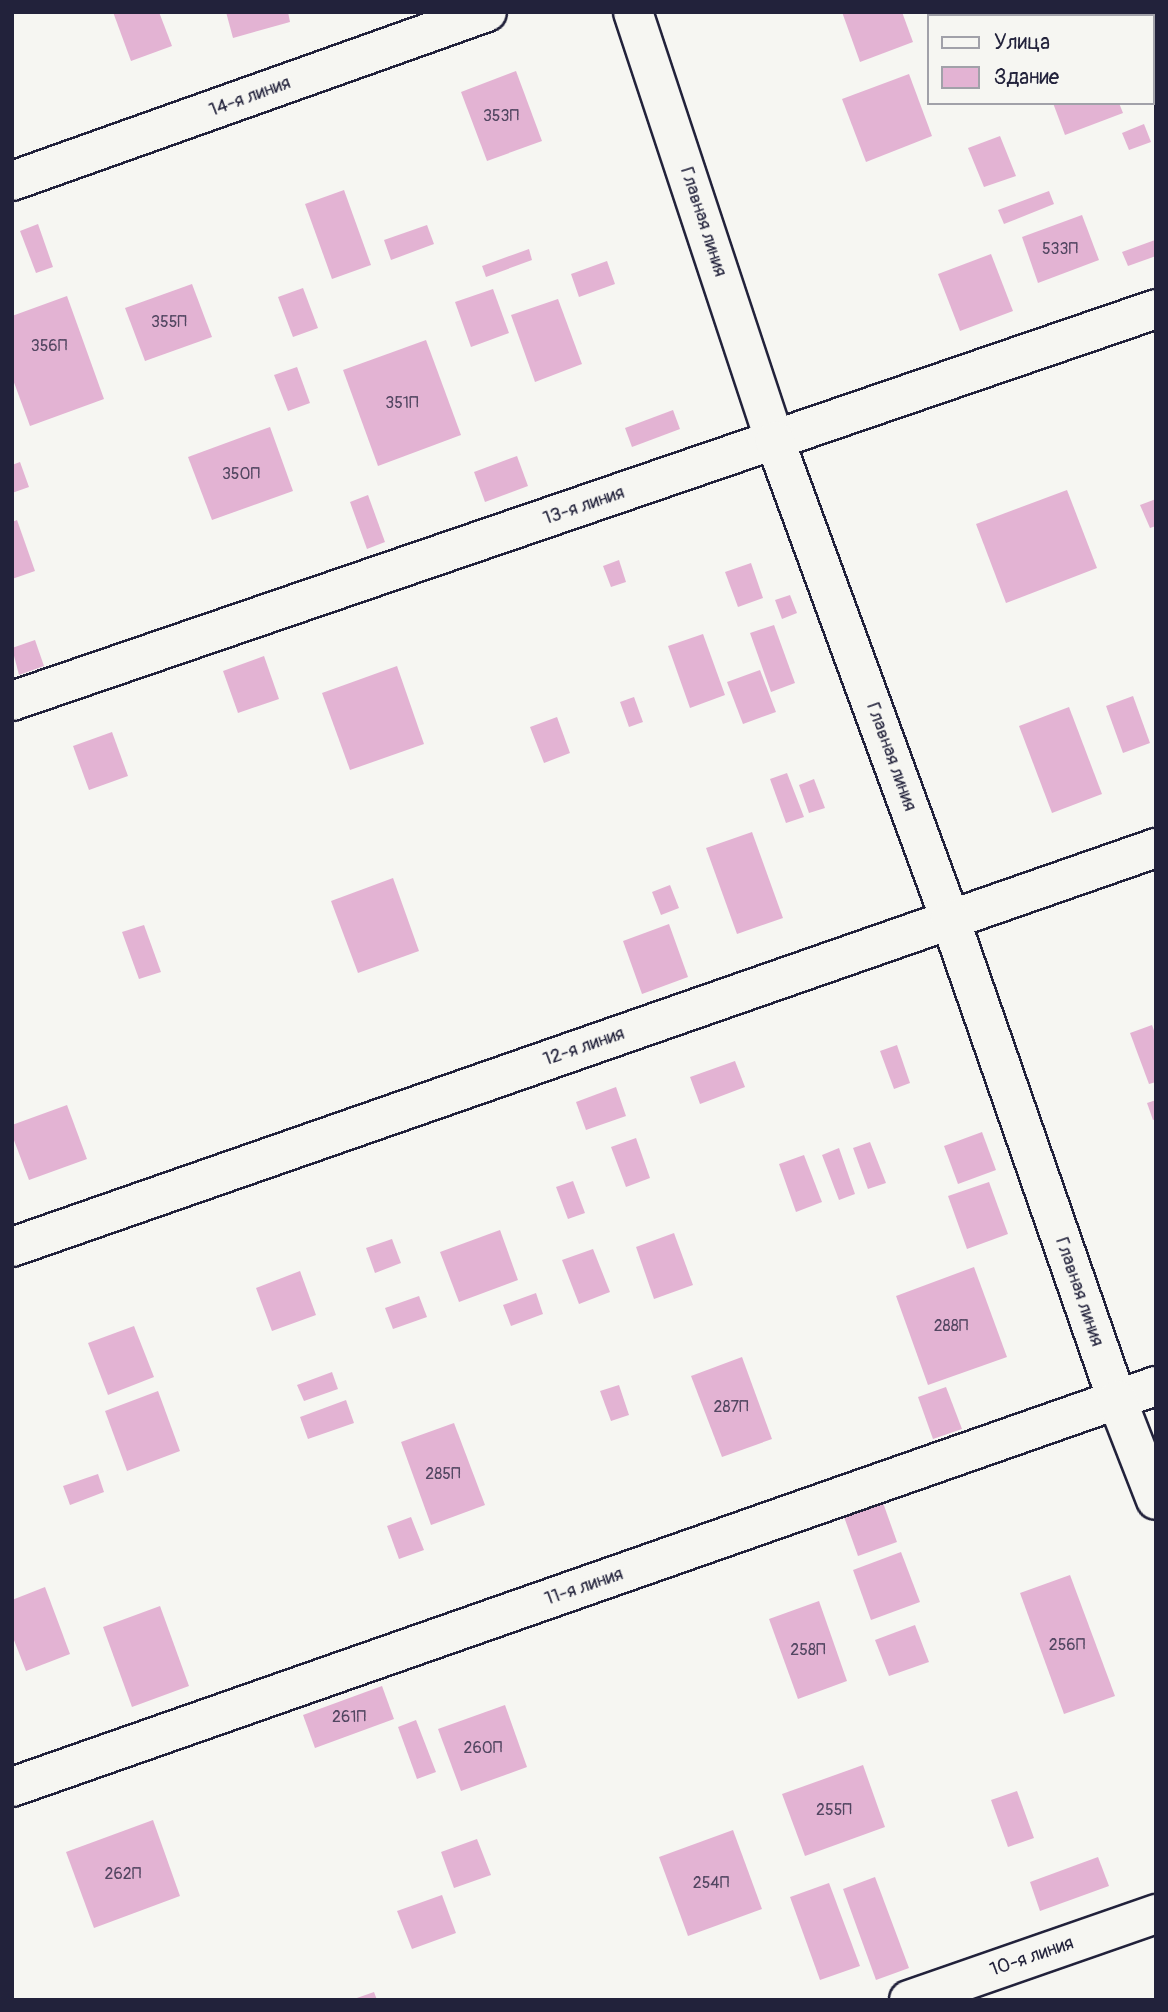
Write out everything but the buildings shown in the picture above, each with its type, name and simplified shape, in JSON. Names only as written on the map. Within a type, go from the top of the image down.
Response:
[{"type":"street","name":"14-я линия","points":[[12,181],[487,12]]},
{"type":"street","name":"Главная линия","points":[[633,12],[775,441],[950,919],[1117,1400],[1156,1500]]},
{"type":"street","name":"13-я линия","points":[[12,701],[1156,309]]},
{"type":"street","name":"12-я линия","points":[[12,1247],[1156,848]]},
{"type":"street","name":"11-я линия","points":[[12,1787],[1156,1387]]},
{"type":"street","name":"10-я линия","points":[[909,2000],[1156,1914]]}]
